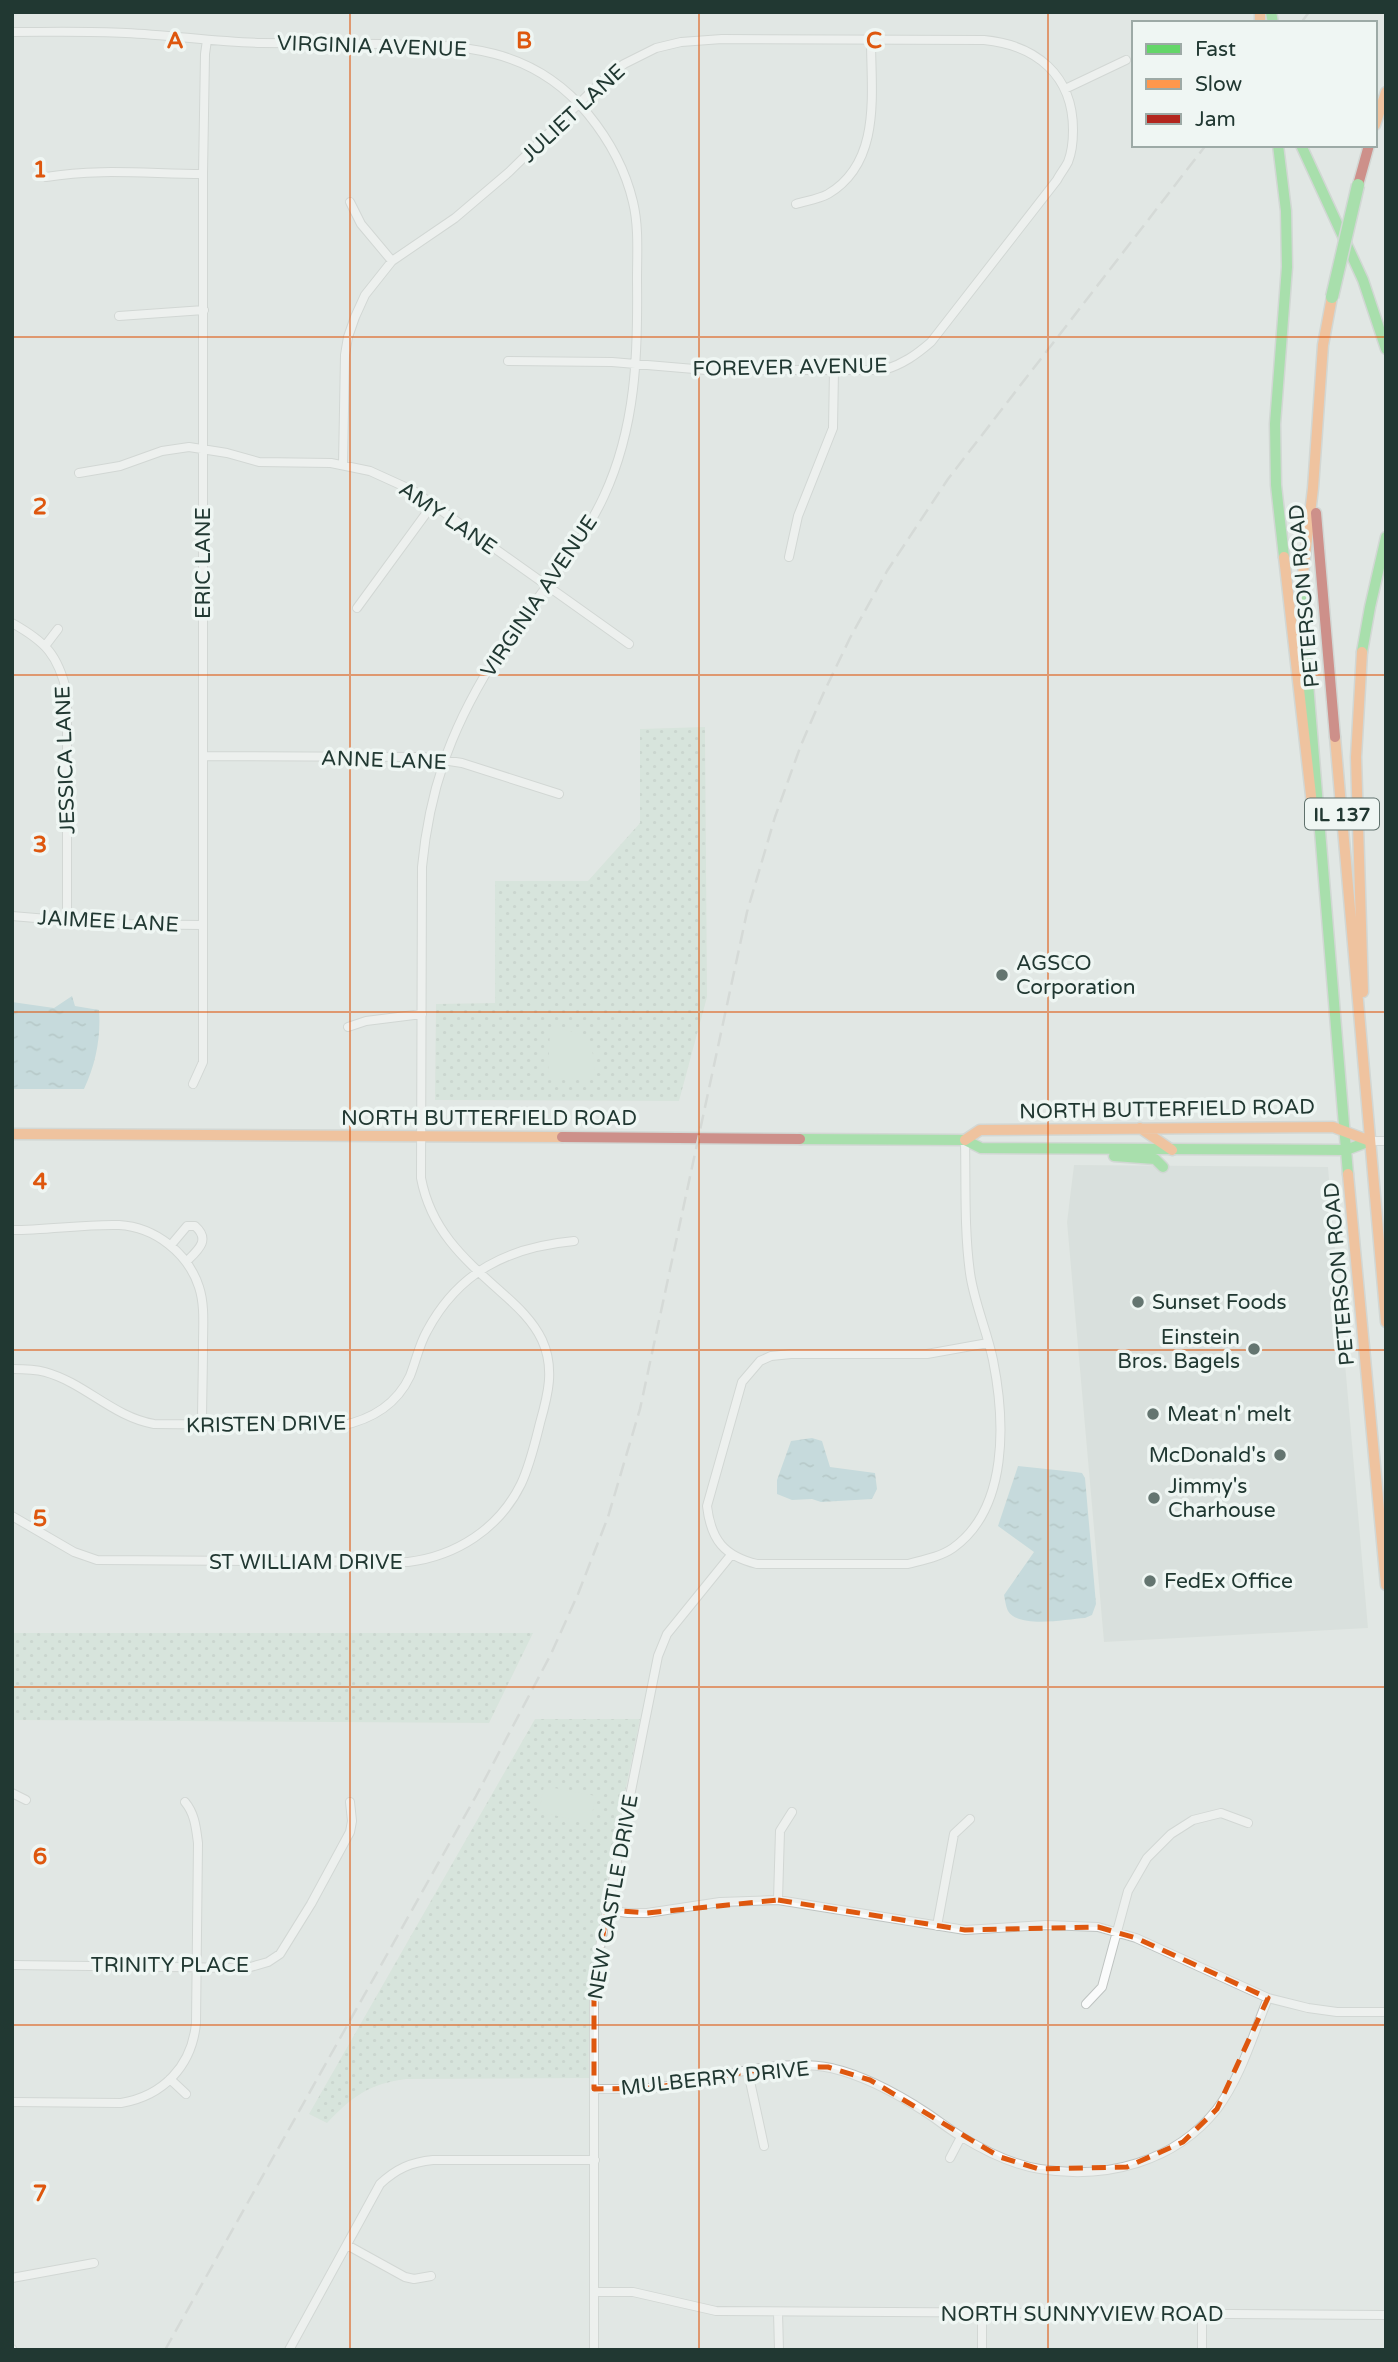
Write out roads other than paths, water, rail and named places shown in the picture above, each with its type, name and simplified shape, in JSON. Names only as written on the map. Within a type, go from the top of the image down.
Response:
[{"type":"main road","points":[[1377,120],[1386,92]]},
{"type":"main road","name":"PETERSON ROAD","points":[[1278,147],[1286,211],[1287,267],[1275,424],[1276,485],[1331,960]]},
{"type":"main road","points":[[1302,147],[1363,281],[1386,349]]},
{"type":"main road","name":"IL 137","points":[[1313,488],[1323,345],[1368,147]]},
{"type":"main road","name":"PETERSON ROAD","points":[[1313,488],[1303,576],[1305,647],[1346,1150],[1386,1585]]},
{"type":"main road","name":"PETERSON ROAD","points":[[1313,488],[1386,1322]]},
{"type":"main road","name":"PETERSON ROAD","points":[[1363,1048],[1363,961],[1355,784],[1359,677],[1375,579],[1386,537]]},
{"type":"main road","name":"NORTH BUTTERFIELD ROAD","points":[[965,1140],[980,1130],[1333,1127],[1370,1141]]},
{"type":"main road","points":[[1140,1128],[1172,1150]]},
{"type":"main road","name":"NORTH BUTTERFIELD ROAD","points":[[12,1134],[965,1140],[981,1148],[1172,1150],[1346,1150],[1370,1141]]},
{"type":"main road","points":[[1049,1148],[1062,1153],[1155,1159],[1163,1167]]},
{"type":"street","name":"VIRGINIA AVENUE","points":[[12,32],[126,33],[236,43],[462,46],[502,55],[555,82],[579,104],[612,146],[633,203],[637,226],[636,364],[628,426],[604,495],[583,535],[502,649],[466,706],[444,760],[430,810],[423,856],[421,1138]]},
{"type":"street","name":"JULIET LANE","points":[[343,465],[345,355],[348,337],[365,295],[392,261],[455,218],[509,172],[602,81],[624,64],[656,48],[681,42],[722,39],[984,40],[1017,46],[1044,62],[1065,89]]},
{"type":"street","name":"ERIC LANE","points":[[193,1084],[203,1062],[203,174],[207,40]]},
{"type":"street","points":[[796,204],[826,195],[841,183],[860,159],[868,142],[871,126],[871,40]]},
{"type":"street","points":[[1065,89],[1126,60]]},
{"type":"street","name":"FOREVER AVENUE","points":[[508,361],[612,362],[706,370],[884,370],[913,358],[931,342],[1057,180],[1068,161],[1073,141],[1073,118],[1065,89]]},
{"type":"street","points":[[46,177],[100,170],[203,174]]},
{"type":"street","points":[[350,202],[361,225],[392,261]]},
{"type":"street","points":[[120,316],[204,310]]},
{"type":"street","points":[[789,557],[798,516],[833,429],[834,370]]},
{"type":"street","name":"AMY LANE","points":[[79,473],[120,466],[180,447],[204,448],[259,462],[331,463],[370,471],[433,504],[629,644]]},
{"type":"street","points":[[357,608],[433,504]]},
{"type":"street","name":"JESSICA LANE","points":[[12,623],[37,637],[45,646],[59,666],[67,693],[67,920]]},
{"type":"street","points":[[45,646],[58,629]]},
{"type":"street","name":"ANNE LANE","points":[[204,756],[423,757],[462,763],[559,794]]},
{"type":"street","name":"JAIMEE LANE","points":[[12,916],[107,924],[203,925]]},
{"type":"street","points":[[348,1027],[366,1021],[422,1014]]},
{"type":"street","name":"ST WILLIAM DRIVE","points":[[12,1516],[82,1556],[116,1561],[408,1562],[426,1560],[465,1544],[495,1520],[522,1483],[531,1459],[550,1382],[548,1357],[542,1339],[518,1307],[453,1248],[425,1199],[421,1178],[421,1138]]},
{"type":"street","points":[[965,1140],[967,1243],[971,1276],[993,1359],[1000,1406],[1000,1438],[994,1486],[987,1506],[953,1548],[931,1559],[908,1564],[757,1564],[739,1560],[731,1555],[714,1535],[707,1506],[742,1382],[760,1361],[771,1356],[791,1354],[927,1354],[988,1343]]},
{"type":"street","name":"NORTH BUTTERFIELD ROAD","points":[[1370,1141],[1386,1141]]},
{"type":"street","points":[[12,1230],[118,1225],[143,1230],[171,1245],[186,1262],[198,1285],[203,1315],[202,1426]]},
{"type":"street","points":[[171,1245],[187,1226],[195,1226],[202,1232],[204,1238],[201,1247],[186,1262]]},
{"type":"street","name":"KRISTEN DRIVE","points":[[12,1369],[53,1375],[126,1417],[144,1423],[202,1426],[340,1426],[370,1418],[400,1395],[436,1315],[456,1290],[502,1257],[542,1245],[574,1241]]},
{"type":"street","name":"NEW CASTLE DRIVE","points":[[594,2350],[594,1992],[607,1910],[657,1656],[667,1634],[731,1555]]},
{"type":"street","points":[[12,1793],[26,1800]]},
{"type":"street","points":[[12,2102],[121,2103],[138,2100],[148,2096],[170,2079],[186,2058],[195,2033],[198,1843],[196,1822],[185,1802]]},
{"type":"street","name":"TRINITY PLACE","points":[[12,1965],[247,1968],[268,1962],[280,1954],[350,1832],[350,1802]]},
{"type":"street","points":[[778,1900],[780,1831],[792,1812]]},
{"type":"street","points":[[1086,2004],[1102,1987],[1128,1891],[1147,1858],[1171,1834],[1193,1820],[1221,1813],[1248,1823]]},
{"type":"street","points":[[937,1926],[954,1834],[970,1819]]},
{"type":"street","points":[[607,1910],[647,1913],[720,1902],[778,1900],[977,1930],[1076,1925],[1098,1927],[1136,1938],[1268,1998],[1337,2012],[1386,2012]]},
{"type":"street","name":"MULBERRY DRIVE","points":[[594,2089],[653,2088],[776,2067],[828,2067],[870,2080],[961,2137],[1000,2157],[1039,2169],[1101,2171],[1127,2168],[1157,2157],[1182,2142],[1201,2127],[1217,2109],[1231,2087],[1268,1998]]},
{"type":"street","points":[[748,2072],[764,2146]]},
{"type":"street","points":[[170,2079],[186,2094]]},
{"type":"street","points":[[950,2158],[961,2137]]},
{"type":"street","points":[[289,2350],[380,2185],[391,2174],[416,2162],[595,2160]]},
{"type":"street","points":[[347,2245],[405,2277],[414,2279],[431,2276]]},
{"type":"street","points":[[12,2278],[94,2263]]},
{"type":"street","name":"NORTH SUNNYVIEW ROAD","points":[[594,2292],[633,2292],[705,2310],[1386,2315]]},
{"type":"street","points":[[778,2312],[779,2350]]},
{"type":"street","points":[[982,2314],[982,2350]]},
{"type":"street","points":[[1202,2315],[1202,2350]]},
{"type":"water","points":[[72,996],[75,1006],[99,1010],[97,1050],[84,1089],[12,1089],[12,1002],[54,1008]]},
{"type":"water","points":[[812,1438],[822,1441],[830,1467],[875,1473],[877,1489],[872,1499],[821,1502],[812,1499],[792,1500],[777,1494],[777,1480],[791,1441]]},
{"type":"water","points":[[1018,1466],[1082,1473],[1085,1478],[1096,1604],[1092,1615],[1056,1621],[1032,1621],[1014,1617],[1008,1611],[1004,1595],[1034,1552],[998,1526]]},
{"type":"railway","points":[[1302,21],[1309,12]]},
{"type":"railway","points":[[165,2350],[476,1796],[551,1654],[578,1594],[608,1517],[640,1409],[747,912],[775,817],[824,692],[887,571],[948,479],[1204,147]]},
{"type":"place","name":"AGSCO Corporation","points":[[1002,975]]},
{"type":"place","name":"Sunset Foods","points":[[1138,1302]]},
{"type":"place","name":"Einstein Bros. Bagels","points":[[1254,1349]]},
{"type":"place","name":"Meat n' melt","points":[[1153,1414]]},
{"type":"place","name":"McDonald's","points":[[1280,1455]]},
{"type":"place","name":"Jimmy's Charhouse","points":[[1154,1498]]},
{"type":"place","name":"FedEx Office","points":[[1150,1581]]}]
